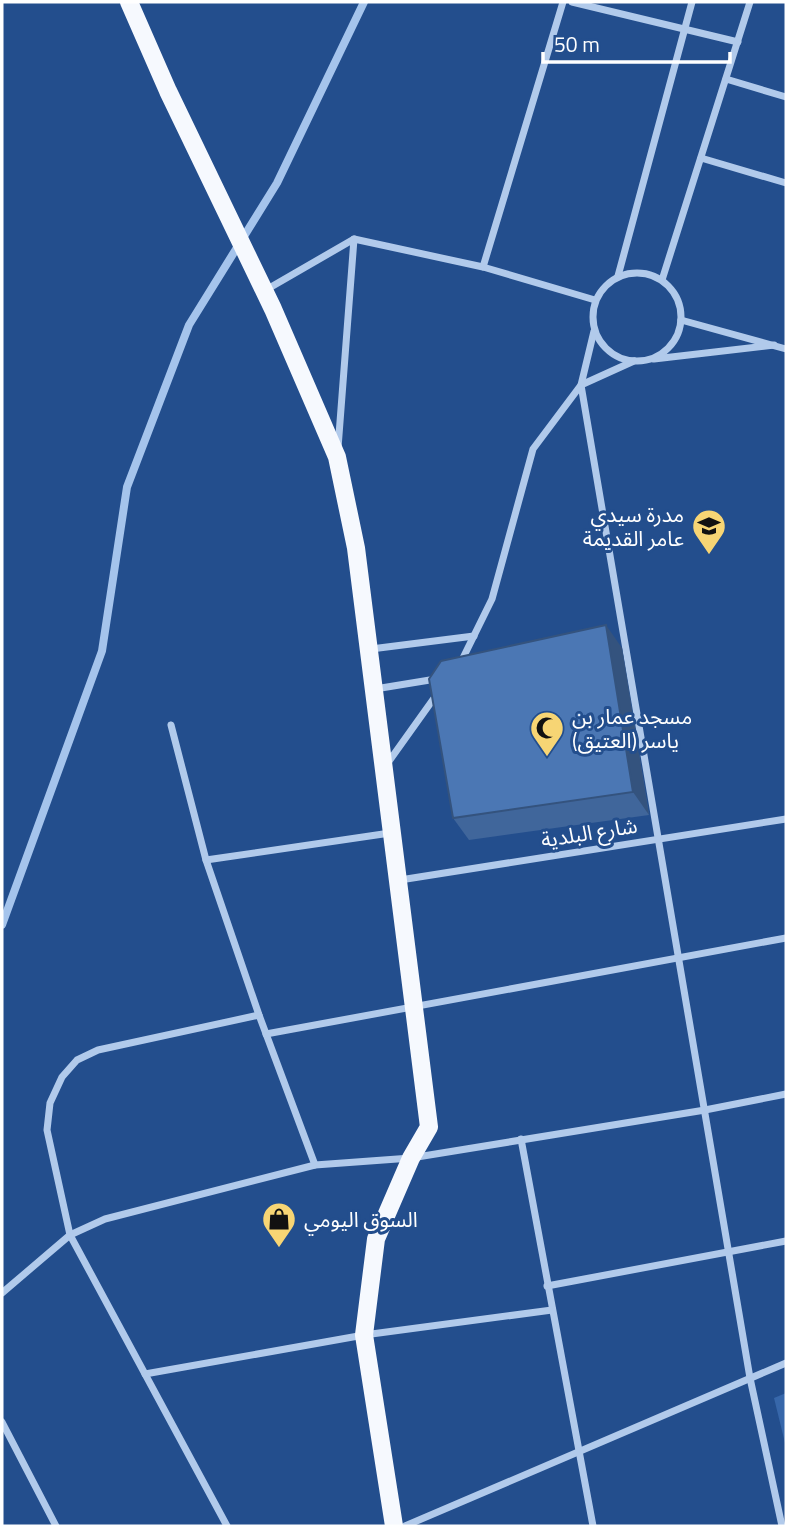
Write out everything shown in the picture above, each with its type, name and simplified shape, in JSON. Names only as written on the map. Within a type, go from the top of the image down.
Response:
[{"type":"main road","points":[[130,2],[168,91],[273,309],[337,457],[356,548],[429,1127],[411,1158],[376,1239],[364,1335],[394,1526]]},
{"type":"street","points":[[483,267],[563,2]]},
{"type":"street","points":[[572,2],[737,42]]},
{"type":"street","points":[[618,276],[692,2]]},
{"type":"street","points":[[662,280],[750,2]]},
{"type":"street","points":[[726,79],[786,97]]},
{"type":"street","points":[[701,158],[786,183]]},
{"type":"street","points":[[337,457],[354,239]]},
{"type":"street","points":[[264,291],[354,239],[483,267],[595,300]]},
{"type":"street","points":[[650,359],[666,351],[676,337],[681,320],[679,305],[673,291],[662,280],[633,272],[618,276],[604,286],[595,300],[592,315],[594,331],[582,385],[750,1378],[782,1526]]},
{"type":"street","points":[[681,320],[786,349]]},
{"type":"street","points":[[594,331],[603,346],[617,357],[634,361]]},
{"type":"street","points":[[456,669],[492,599],[533,449],[582,385],[634,361],[774,345]]},
{"type":"street","points":[[368,650],[474,636]]},
{"type":"street","points":[[372,689],[450,676]]},
{"type":"street","points":[[382,770],[443,687]]},
{"type":"street","points":[[171,725],[206,860],[259,1015],[315,1165]]},
{"type":"street","name":"شارع البلدية","points":[[396,880],[786,819]]},
{"type":"street","points":[[206,860],[390,833]]},
{"type":"street","points":[[266,1034],[786,938]]},
{"type":"street","points":[[227,1526],[70,1235],[47,1130],[50,1103],[62,1077],[78,1060],[98,1051],[259,1015]]},
{"type":"street","points":[[2,1293],[70,1235],[105,1219],[315,1165],[411,1158],[705,1110],[786,1094]]},
{"type":"street","points":[[521,1139],[593,1526]]},
{"type":"street","points":[[547,1286],[786,1241]]},
{"type":"street","points":[[145,1374],[364,1335],[552,1310]]},
{"type":"street","points":[[405,1526],[786,1363]]},
{"type":"street","points":[[2,1422],[57,1526]]},
{"type":"shaded area","points":[[786,1393],[786,1447],[774,1398]]},
{"type":"building","name":"مسجد عمار بن ياسر (العتيق)","points":[[606,625],[633,792],[453,818],[429,679],[441,661]]},
{"type":"waterway","points":[[2,925],[102,651],[127,487],[189,325],[277,183],[364,2]]},
{"type":"place","name":"مدرة سيدي عامر القديمة","points":[[709,556]]},
{"type":"place","name":"مسجد عمار بن ياسر (العتيق)","points":[[547,758]]},
{"type":"place","name":"السوق اليومي","points":[[279,1249]]}]
